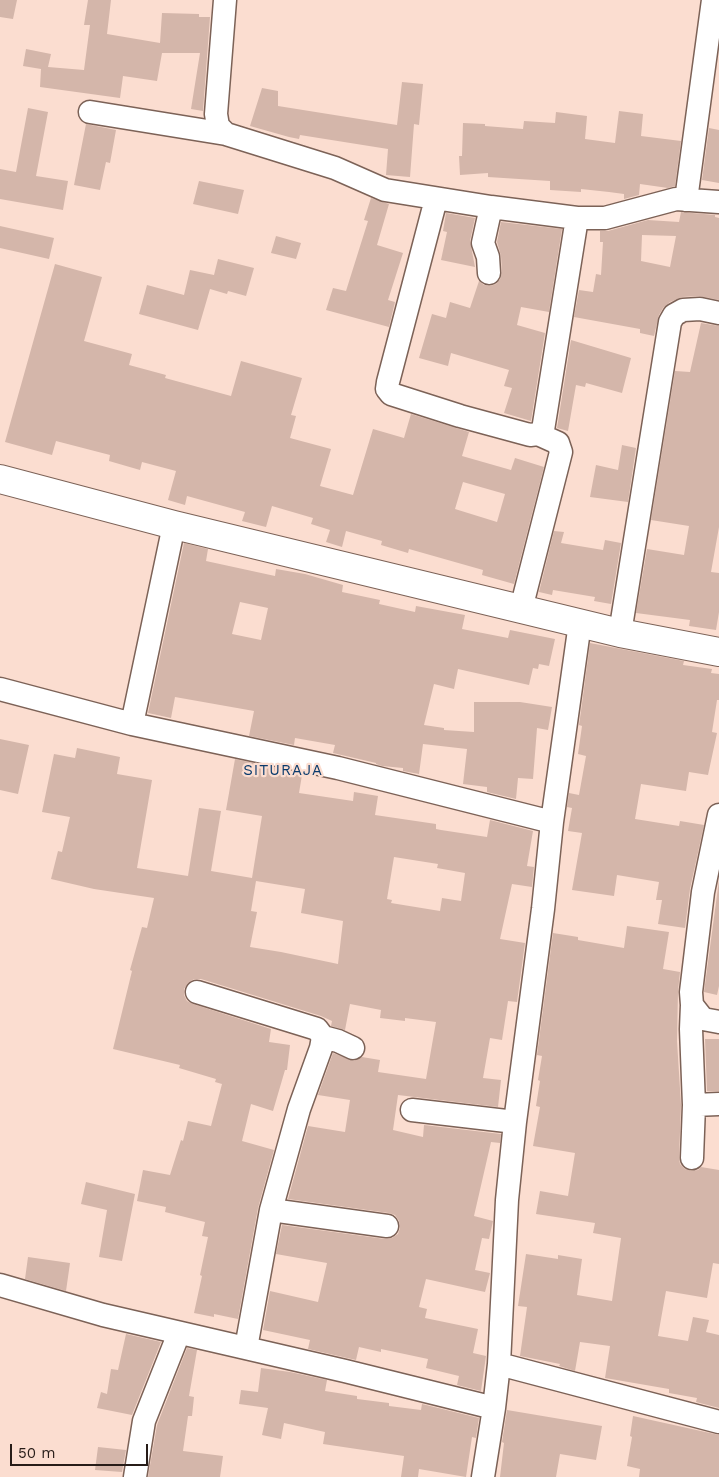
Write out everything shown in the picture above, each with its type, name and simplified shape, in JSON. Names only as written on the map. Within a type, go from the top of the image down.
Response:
[{"type":"main road","points":[[0,479],[174,525],[620,633],[719,652]]},
{"type":"street","points":[[224,0],[216,114],[218,126],[226,134]]},
{"type":"street","points":[[686,200],[713,0]]},
{"type":"street","points":[[90,112],[226,134],[335,168],[385,190],[491,207],[578,218],[605,218],[676,200],[719,202]]},
{"type":"street","points":[[436,199],[388,382],[388,389],[391,394],[460,416],[530,435],[538,434],[558,443],[561,452],[521,609]]},
{"type":"street","points":[[489,273],[488,257],[483,243],[491,207]]},
{"type":"street","points":[[538,434],[543,430],[578,218]]},
{"type":"street","points":[[620,633],[670,322],[674,315],[683,310],[700,309],[719,313]]},
{"type":"street","points":[[132,724],[174,525]]},
{"type":"street","points":[[483,1477],[494,1408],[498,1364],[506,1208],[515,1122],[543,909],[552,822],[580,623]]},
{"type":"street","points":[[0,689],[132,724],[338,768],[552,822]]},
{"type":"street","points":[[692,1158],[694,1104],[691,1029],[692,972],[703,892],[719,815]]},
{"type":"street","points":[[198,992],[316,1030],[324,1037],[353,1048]]},
{"type":"street","points":[[692,1005],[704,1019],[719,1022]]},
{"type":"street","points":[[246,1348],[271,1210],[299,1109],[324,1037]]},
{"type":"street","points":[[694,1104],[719,1104]]},
{"type":"street","points":[[412,1110],[515,1122]]},
{"type":"street","points":[[271,1210],[387,1226]]},
{"type":"street","points":[[0,1285],[103,1314],[494,1408]]},
{"type":"street","points":[[135,1477],[144,1421],[180,1333]]},
{"type":"street","points":[[498,1364],[719,1422]]},
{"type":"building","points":[[0,0],[17,0],[13,19],[0,17]]},
{"type":"building","points":[[88,0],[111,0],[107,34],[160,43],[162,13],[199,14],[199,17],[210,17],[203,111],[191,109],[200,53],[162,53],[157,81],[123,76],[120,98],[40,87],[41,69],[23,66],[26,49],[51,54],[48,67],[84,70],[90,25],[84,25]]},
{"type":"building","points":[[402,82],[423,84],[419,125],[414,124],[410,177],[386,175],[388,149],[300,135],[299,139],[250,126],[262,88],[278,91],[278,106],[397,125]]},
{"type":"building","points":[[28,108],[48,112],[36,176],[68,181],[63,210],[0,199],[0,169],[16,172]]},
{"type":"building","points":[[619,111],[643,114],[641,136],[681,141],[675,186],[668,188],[640,184],[639,195],[624,199],[624,194],[609,192],[581,189],[581,192],[550,190],[550,181],[488,177],[488,173],[460,175],[459,156],[462,156],[463,123],[523,129],[524,121],[555,123],[556,112],[587,116],[585,139],[615,143]]},
{"type":"building","points":[[86,124],[116,130],[110,163],[106,162],[100,190],[74,185]]},
{"type":"building","points":[[709,128],[719,130],[719,183],[702,180]]},
{"type":"building","points":[[199,181],[244,190],[238,214],[193,204]]},
{"type":"building","points":[[371,198],[389,204],[377,245],[403,253],[388,300],[395,302],[389,327],[326,310],[333,288],[346,291],[368,221],[364,220]]},
{"type":"building","points":[[681,212],[715,215],[715,217],[719,218],[719,300],[699,296],[682,297],[670,302],[659,315],[654,336],[640,333],[640,329],[574,317],[579,290],[593,292],[596,274],[601,275],[603,242],[600,242],[600,231],[608,231],[648,220],[679,222]],"holes":[[[642,235],[676,236],[670,267],[641,261]]]},
{"type":"building","points":[[446,213],[475,218],[470,241],[475,267],[441,260],[447,232],[443,231]]},
{"type":"building","points":[[501,222],[562,229],[549,312],[521,307],[517,325],[545,333],[531,421],[504,413],[512,388],[504,386],[509,370],[451,353],[448,366],[419,358],[432,314],[446,318],[450,302],[470,308],[479,281],[484,285],[490,286],[496,284],[500,279],[502,272],[501,256],[497,242]]},
{"type":"building","points":[[0,226],[54,238],[49,259],[0,248]]},
{"type":"building","points":[[276,236],[301,243],[296,259],[271,253]]},
{"type":"building","points":[[218,259],[254,268],[246,296],[228,291],[227,294],[210,289],[198,330],[139,314],[147,285],[184,295],[190,270],[214,275]]},
{"type":"building","points":[[55,264],[102,277],[84,341],[132,354],[129,365],[166,375],[165,378],[231,396],[241,361],[302,378],[291,415],[296,416],[290,438],[331,449],[320,486],[353,495],[373,429],[404,438],[411,414],[469,432],[462,456],[511,470],[515,458],[544,467],[514,584],[482,575],[483,570],[409,549],[408,553],[381,545],[382,541],[346,531],[342,547],[326,542],[330,530],[311,524],[313,518],[272,506],[266,527],[242,521],[245,512],[187,496],[185,505],[168,500],[176,471],[142,462],[140,470],[109,461],[110,455],[56,441],[52,455],[5,442]],"holes":[[[463,482],[505,494],[497,522],[455,509]]]},
{"type":"building","points":[[701,323],[719,326],[719,527],[711,572],[719,573],[719,612],[716,630],[689,626],[690,620],[636,613],[647,549],[684,555],[689,526],[651,520],[675,371],[690,372]]},
{"type":"building","points":[[571,340],[631,358],[622,393],[586,383],[585,387],[576,385],[568,431],[557,428]]},
{"type":"building","points":[[622,445],[636,448],[628,502],[590,497],[596,465],[618,470]]},
{"type":"building","points":[[554,531],[564,532],[561,543],[603,550],[605,540],[621,543],[611,604],[594,601],[595,597],[553,590],[552,595],[539,592]]},
{"type":"building","points":[[184,543],[208,549],[206,561],[275,576],[276,569],[305,574],[343,585],[342,592],[380,600],[379,604],[415,612],[416,606],[465,615],[462,629],[508,638],[510,630],[555,639],[549,666],[539,664],[538,669],[533,668],[529,685],[458,669],[454,689],[434,684],[424,725],[444,728],[444,730],[474,732],[474,702],[520,702],[552,707],[548,730],[537,728],[533,779],[518,778],[516,799],[487,792],[487,787],[463,784],[467,749],[423,744],[419,774],[403,771],[403,768],[382,766],[333,753],[335,745],[295,738],[294,745],[249,736],[254,711],[175,697],[171,718],[148,713]],"holes":[[[240,602],[268,608],[261,640],[232,634]]]},
{"type":"building","points":[[590,643],[684,661],[683,665],[712,669],[711,673],[719,674],[719,700],[717,700],[712,732],[717,733],[708,775],[689,772],[686,791],[641,784],[635,819],[679,826],[680,821],[704,825],[690,889],[685,928],[658,924],[662,900],[656,900],[659,882],[617,875],[614,896],[572,890],[582,833],[568,831],[572,808],[567,807],[569,793],[579,795],[586,756],[578,754],[582,726],[579,725]]},
{"type":"building","points":[[0,739],[29,745],[18,794],[0,790]]},
{"type":"building","points":[[77,748],[120,757],[117,774],[152,780],[137,868],[188,876],[199,808],[221,811],[211,871],[252,878],[262,816],[226,810],[235,759],[302,775],[299,793],[353,801],[354,792],[378,796],[375,815],[436,824],[436,829],[487,837],[490,820],[533,831],[527,866],[534,867],[532,887],[512,884],[500,939],[525,943],[517,1002],[508,1001],[502,1040],[490,1038],[483,1078],[501,1080],[498,1107],[398,1095],[393,1130],[423,1137],[424,1125],[501,1134],[500,1143],[491,1142],[474,1216],[493,1221],[489,1239],[482,1238],[475,1270],[490,1273],[485,1292],[426,1279],[419,1307],[427,1309],[425,1318],[478,1329],[473,1353],[486,1356],[481,1391],[457,1385],[459,1376],[426,1368],[428,1359],[381,1349],[381,1352],[359,1347],[356,1360],[308,1349],[310,1340],[263,1330],[270,1291],[318,1302],[327,1263],[276,1254],[282,1225],[385,1239],[392,1238],[398,1234],[400,1228],[399,1221],[395,1215],[389,1213],[288,1199],[308,1126],[345,1132],[350,1100],[318,1095],[333,1053],[354,1061],[362,1057],[380,1060],[378,1072],[426,1079],[436,1022],[405,1018],[405,1021],[380,1018],[381,1010],[350,1004],[345,1030],[331,1026],[332,1021],[321,1016],[201,979],[194,979],[188,983],[184,989],[187,1001],[271,1029],[269,1042],[290,1045],[287,1070],[285,1070],[273,1111],[251,1104],[242,1141],[274,1150],[258,1208],[238,1319],[214,1314],[214,1317],[194,1313],[208,1237],[202,1236],[205,1222],[165,1212],[166,1207],[137,1201],[143,1170],[170,1175],[181,1140],[183,1141],[188,1121],[211,1126],[222,1084],[215,1082],[216,1079],[179,1068],[180,1065],[113,1049],[132,971],[130,970],[142,927],[147,928],[154,898],[94,889],[51,879],[58,851],[62,852],[70,817],[42,812],[54,754],[75,758]],"holes":[[[394,857],[438,864],[437,868],[465,873],[461,901],[442,898],[440,911],[391,903],[392,900],[387,899]],[[256,881],[305,889],[301,913],[343,921],[338,964],[250,947],[257,912],[251,911]]]},
{"type":"building","points":[[719,880],[719,986],[717,995],[704,992]]},
{"type":"building","points":[[627,926],[669,932],[663,969],[680,972],[677,1041],[681,1105],[680,1164],[685,1169],[691,1171],[698,1170],[701,1167],[719,1170],[719,1264],[713,1263],[707,1298],[666,1291],[658,1336],[688,1341],[693,1317],[709,1320],[706,1332],[719,1335],[719,1408],[696,1402],[697,1398],[669,1393],[669,1389],[605,1378],[610,1346],[580,1342],[575,1371],[559,1366],[560,1364],[520,1356],[527,1307],[518,1306],[526,1254],[558,1259],[558,1255],[582,1259],[577,1295],[612,1301],[621,1238],[593,1233],[595,1223],[536,1214],[540,1191],[568,1196],[575,1153],[533,1146],[540,1107],[536,1106],[542,1056],[537,1055],[553,933],[578,937],[578,940],[624,948]]},
{"type":"building","points":[[705,1039],[719,1039],[719,1091],[707,1091]]},
{"type":"building","points":[[86,1182],[135,1194],[122,1261],[99,1257],[107,1210],[81,1204]]},
{"type":"building","points":[[28,1257],[70,1263],[66,1291],[25,1279]]},
{"type":"building","points":[[126,1334],[161,1342],[132,1415],[97,1408],[101,1392],[107,1394],[111,1369],[118,1370]]},
{"type":"building","points":[[187,1348],[197,1350],[189,1396],[194,1397],[192,1416],[188,1416],[183,1451],[223,1456],[220,1477],[148,1477],[157,1425]]},
{"type":"building","points":[[261,1368],[327,1380],[325,1391],[357,1396],[357,1399],[421,1410],[422,1404],[479,1418],[476,1438],[472,1437],[466,1477],[419,1469],[418,1477],[401,1477],[404,1456],[323,1444],[325,1432],[284,1423],[281,1439],[262,1435],[268,1408],[239,1404],[241,1390],[258,1392]]},
{"type":"building","points":[[507,1410],[602,1426],[596,1460],[560,1454],[556,1477],[500,1477],[504,1443],[502,1442]]},
{"type":"building","points":[[633,1416],[719,1435],[719,1477],[639,1477],[640,1469],[627,1466],[632,1437],[630,1436]]},
{"type":"building","points":[[98,1447],[126,1450],[122,1472],[95,1470]]},
{"type":"district","name":"SITURAJA","points":[[283,771]]}]
